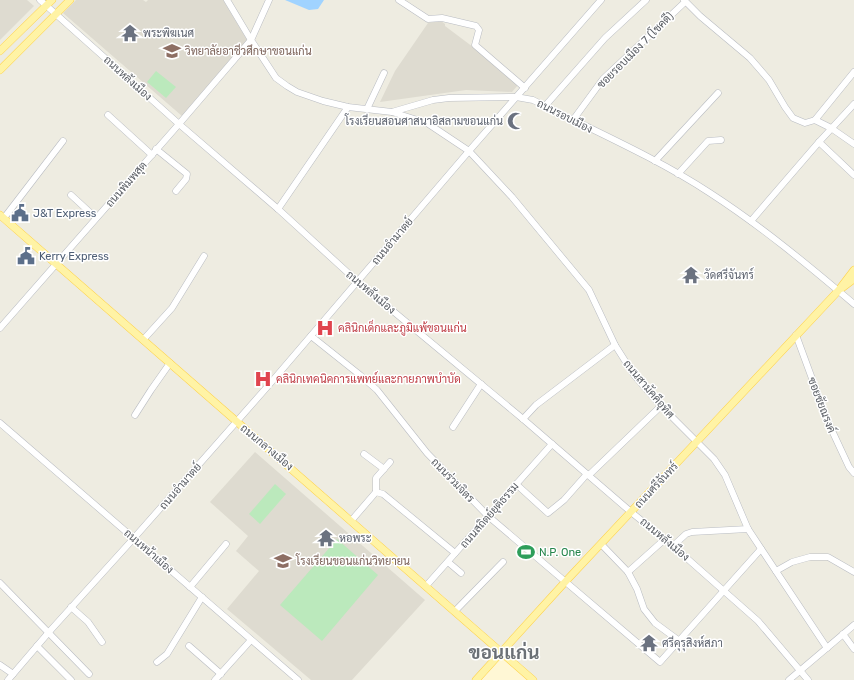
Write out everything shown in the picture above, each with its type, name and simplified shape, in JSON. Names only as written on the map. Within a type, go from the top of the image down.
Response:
[{"type":"main road","points":[[0,51],[52,0]]},
{"type":"main road","points":[[0,70],[70,0]]},
{"type":"main road","name":"ถนนกลางเมือง","points":[[2,217],[533,680]]},
{"type":"main road","name":"ถนนศรีจันทร์","points":[[476,680],[566,581],[838,291],[854,270]]},
{"type":"main road","name":"ถนนศรีจันทร์","points":[[838,291],[854,279]]},
{"type":"street","name":"ถนนหลังเมือง","points":[[40,0],[179,124],[278,209],[358,282],[665,539],[758,621],[808,680]]},
{"type":"street","name":"ถนนรอบเมือง","points":[[227,0],[276,78],[300,93],[323,101],[348,107],[392,112],[433,100],[449,98],[516,97],[533,100],[655,161],[710,193],[750,221],[854,304]]},
{"type":"street","name":"ถนนพิมพสุต","points":[[0,328],[251,40],[269,0]]},
{"type":"street","points":[[399,0],[428,18],[442,18],[476,26],[479,30],[475,45],[525,88]]},
{"type":"street","name":"ถนนอำมาตย์","points":[[8,680],[311,336],[469,151],[601,0]]},
{"type":"street","points":[[545,106],[605,38],[646,0]]},
{"type":"street","points":[[684,1],[750,58],[769,80],[785,108],[793,118],[805,123],[815,120],[854,72]]},
{"type":"street","name":"ซอยรอบเมือง 7 (โชคดี)","points":[[572,120],[603,79],[684,1]]},
{"type":"street","points":[[367,109],[384,73]]},
{"type":"street","points":[[655,161],[718,93]]},
{"type":"street","points":[[750,221],[831,128],[854,104]]},
{"type":"street","points":[[278,209],[348,107]]},
{"type":"street","name":"ถนนสามัคคีอุทิศ","points":[[392,112],[428,123],[469,151],[512,197],[589,290],[615,345],[634,375],[661,406],[714,459],[725,475],[748,529],[827,648]]},
{"type":"street","points":[[108,115],[152,155]]},
{"type":"street","points":[[815,120],[831,128],[854,144]]},
{"type":"street","points":[[678,174],[708,141],[721,140]]},
{"type":"street","points":[[2,217],[63,141]]},
{"type":"street","points":[[819,142],[854,175]]},
{"type":"street","points":[[156,149],[187,174],[186,179],[176,191]]},
{"type":"street","points":[[71,195],[96,218]]},
{"type":"street","points":[[143,340],[172,308],[204,256]]},
{"type":"street","name":"ซอยชัยณรงค์","points":[[796,335],[828,422],[849,467],[854,473]]},
{"type":"street","name":"ถนนร่วมจิตร","points":[[311,336],[377,390],[427,453],[488,516],[660,662],[678,640]]},
{"type":"street","points":[[523,419],[536,405],[615,345]]},
{"type":"street","points":[[135,415],[170,363]]},
{"type":"street","points":[[453,427],[481,384]]},
{"type":"street","points":[[516,484],[548,513],[564,500],[588,475],[661,406]]},
{"type":"street","name":"ถนนหน้าเมือง","points":[[0,423],[298,680]]},
{"type":"street","name":"ถนนสถิตย์ยุติธรรม","points":[[426,586],[552,444]]},
{"type":"street","points":[[364,454],[384,469]]},
{"type":"street","points":[[351,520],[376,492],[376,478],[390,462]]},
{"type":"street","points":[[376,492],[383,494],[455,554]]},
{"type":"street","points":[[673,546],[686,534],[692,532],[748,529]]},
{"type":"street","points":[[628,572],[665,539]]},
{"type":"street","points":[[190,587],[226,544]]},
{"type":"street","points":[[601,544],[628,572],[637,589],[644,609],[656,623],[678,640],[761,549]]},
{"type":"street","points":[[776,571],[792,562],[810,557],[828,557],[854,572]]},
{"type":"street","points":[[448,562],[461,573]]},
{"type":"street","points":[[455,611],[504,562]]},
{"type":"street","points":[[0,583],[89,674]]},
{"type":"street","points":[[157,662],[167,654],[202,597]]},
{"type":"street","points":[[71,607],[88,622],[102,642]]},
{"type":"street","points":[[789,680],[854,624]]},
{"type":"street","points":[[843,634],[854,649]]},
{"type":"street","points":[[215,680],[251,640]]},
{"type":"street","points":[[37,646],[71,680]]},
{"type":"street","points":[[189,646],[221,674]]},
{"type":"street","points":[[0,665],[13,674]]},
{"type":"shaded area","points":[[0,0],[27,0],[34,6],[0,40]]},
{"type":"shaded area","name":"วิทยาลัยอาชีวศึกษาขอนแก่น","points":[[76,0],[143,0],[146,2],[148,0],[223,0],[247,40],[182,116],[63,13]]},
{"type":"shaded area","points":[[441,21],[445,24],[445,26],[489,59],[518,85],[512,92],[466,90],[380,102],[395,71],[428,23]]},
{"type":"shaded area","name":"โรงเรียนขอนแก่นวิทยายน","points":[[255,452],[425,600],[352,680],[311,680],[227,609],[259,571],[236,551],[248,536],[210,502]]},
{"type":"shaded area","points":[[501,652],[533,680],[476,680]]},
{"type":"green space","points":[[156,71],[176,87],[166,98],[147,82]]},
{"type":"green space","points":[[275,484],[286,494],[260,524],[249,514]]},
{"type":"green space","points":[[337,539],[378,575],[322,641],[280,605]]},
{"type":"water","points":[[285,0],[324,0],[318,9],[309,10]]},
{"type":"place","name":"พระพิฆเนศ","points":[[130,33]]},
{"type":"place","name":"วิทยาลัยอาชีวศึกษาขอนแก่น","points":[[172,51]]},
{"type":"place","name":"โรงเรียนสอนศาสนาอิสลามขอนแก่น","points":[[516,121]]},
{"type":"place","name":"J&T Express","points":[[20,213]]},
{"type":"place","name":"Kerry Express","points":[[26,256]]},
{"type":"place","name":"วัดศรีจันทร์","points":[[691,275]]},
{"type":"place","name":"คลินิกเด็กและภูมิแพ้ขอนแก่น","points":[[325,328]]},
{"type":"place","name":"คลินิกเทคนิคการแพทย์และกายภาพบำบัด","points":[[263,379]]},
{"type":"place","name":"หอพระ","points":[[326,538]]},
{"type":"place","name":"N.P. One","points":[[526,552]]},
{"type":"place","name":"โรงเรียนขอนแก่นวิทยายน","points":[[283,561]]},
{"type":"place","name":"ศรีคุรุสิงห์สภา","points":[[649,643]]},
{"type":"district","name":"ขอนแก่น","points":[[504,652]]}]
